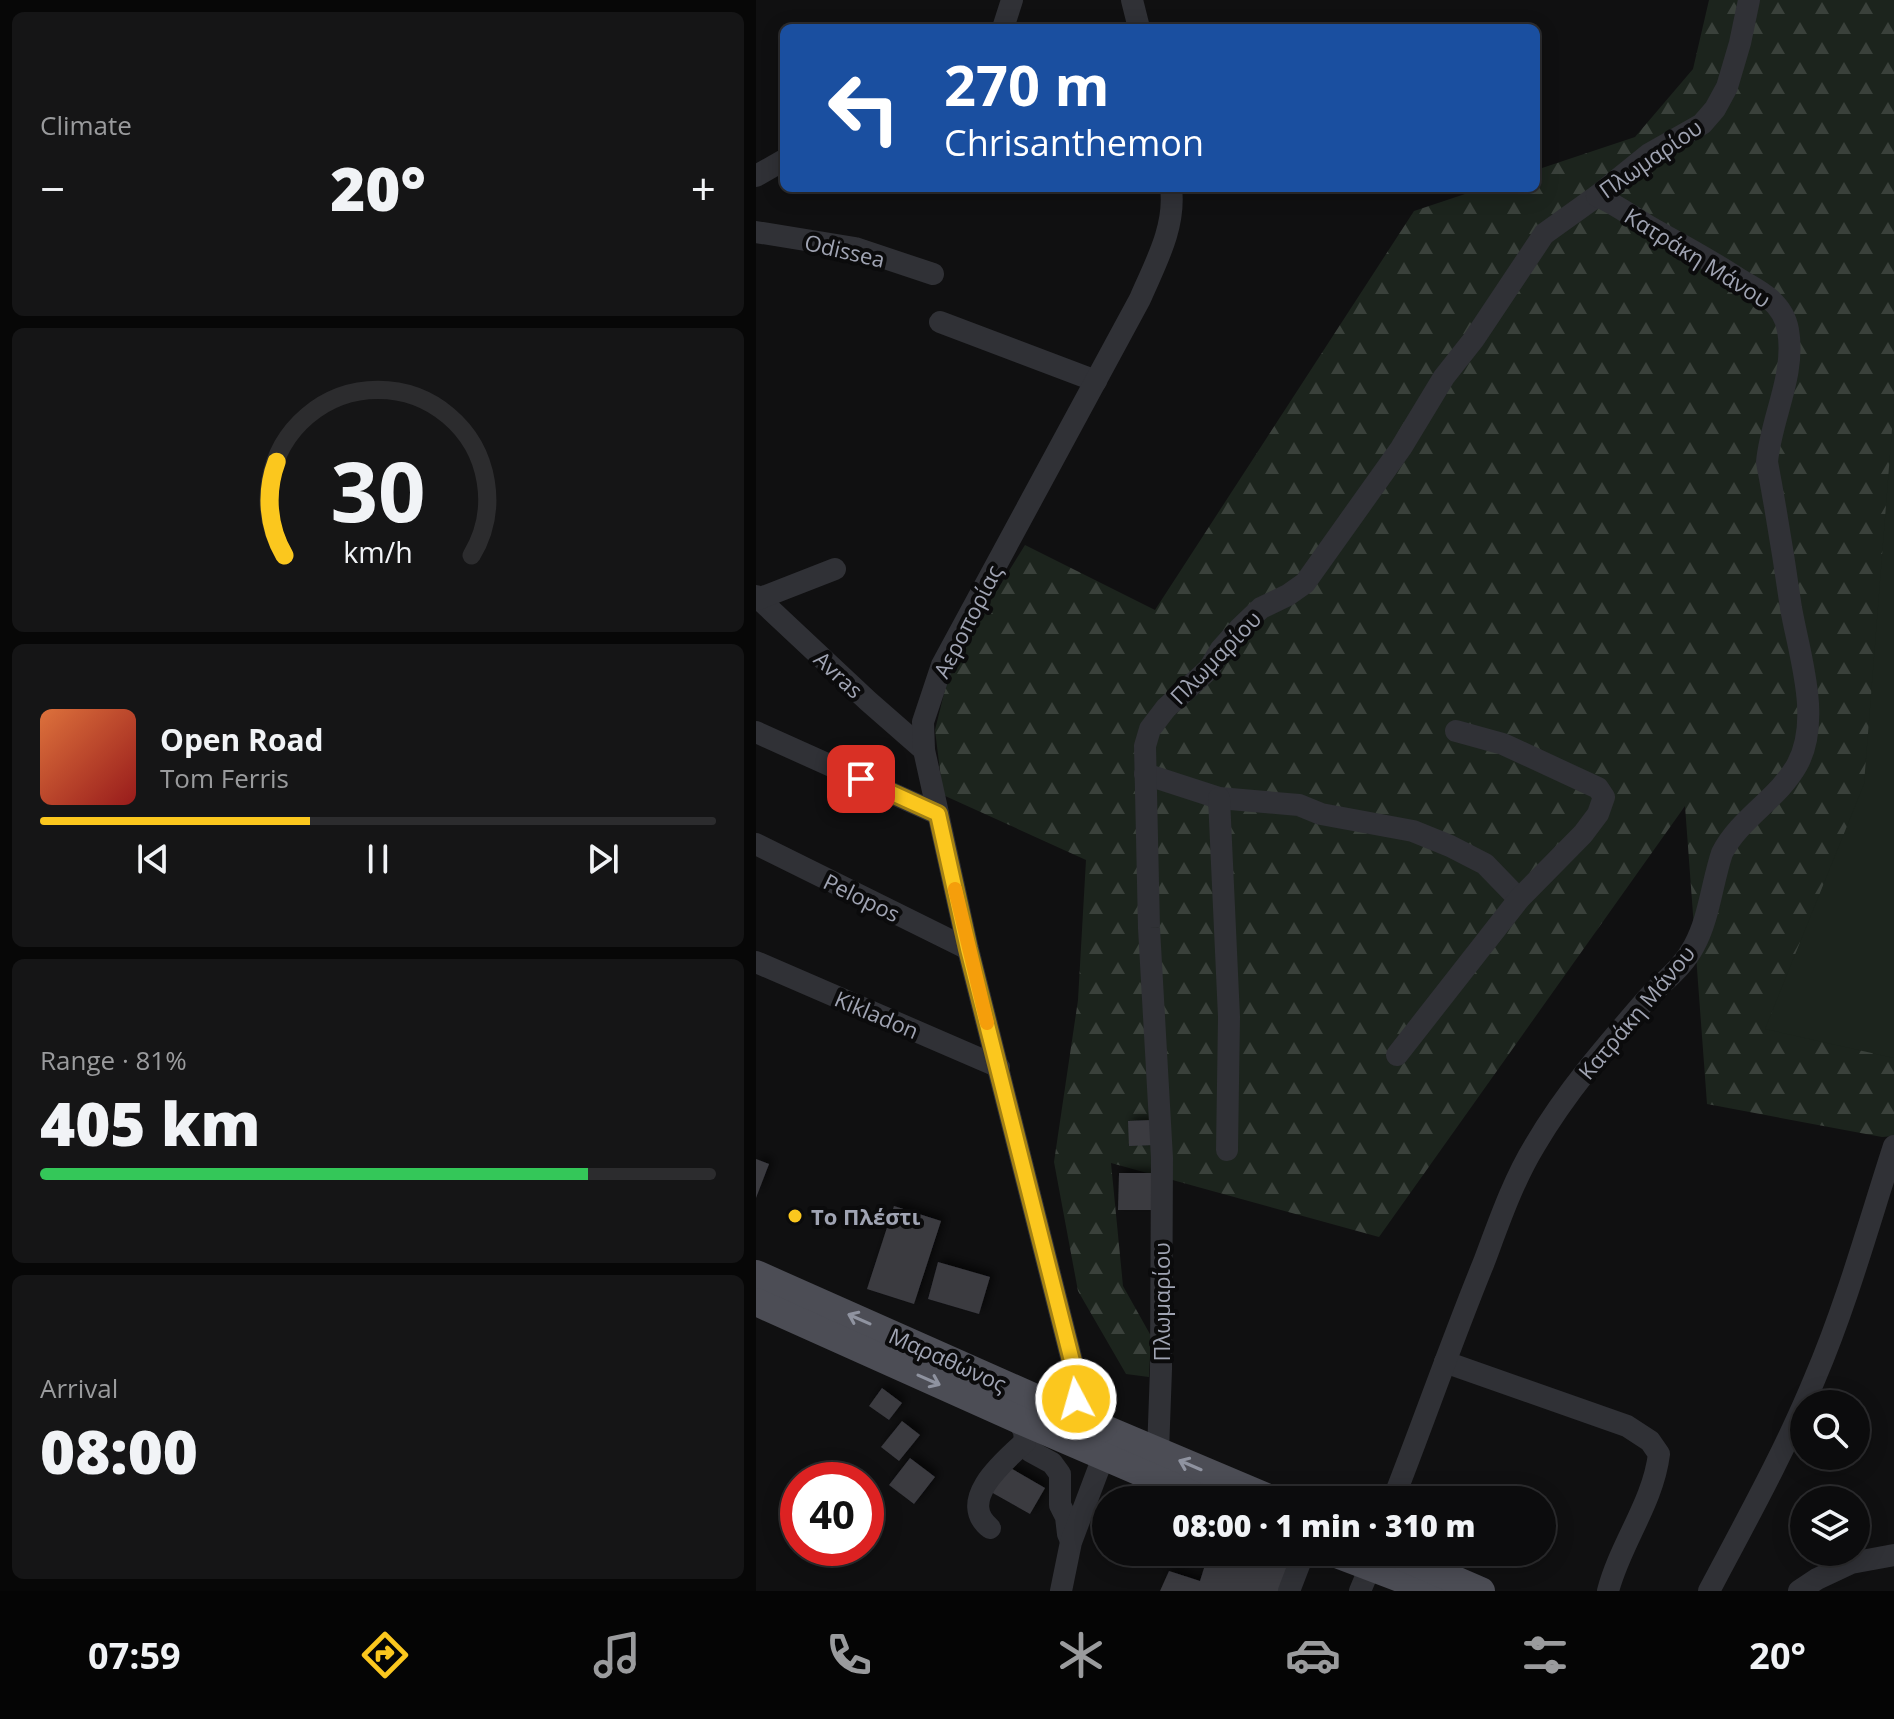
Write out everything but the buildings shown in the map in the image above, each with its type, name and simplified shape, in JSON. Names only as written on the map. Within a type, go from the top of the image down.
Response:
[{"type":"main road","name":"Μαραθώνος","points":[[756,1274],[1047,1426]]},
{"type":"main road","name":"Μαραθώνος","points":[[756,1302],[1047,1426],[1158,1452],[1239,1486]]},
{"type":"main road","points":[[1076,1374],[1088,1406],[1106,1439]]},
{"type":"main road","name":"Μαραθώνος","points":[[1106,1439],[1182,1486]]},
{"type":"main road","points":[[1374,1570],[1434,1591]]},
{"type":"main road","points":[[1374,1570],[1481,1591]]},
{"type":"street","points":[[1004,24],[1012,0]]},
{"type":"street","points":[[1132,0],[1138,24]]},
{"type":"street","name":"Πλωμαρίου","points":[[1158,1452],[1162,1158],[1149,928],[1145,746],[1150,729],[1166,708],[1209,669],[1221,649],[1261,608],[1305,583],[1401,448],[1444,377],[1474,339],[1544,234],[1649,154],[1702,124],[1715,109],[1727,87],[1749,0]]},
{"type":"street","points":[[756,176],[780,162]]},
{"type":"street","name":"Αεροπορίας","points":[[1076,1374],[968,949],[924,750],[923,722],[942,665],[1140,299],[1163,247],[1173,205],[1171,192]]},
{"type":"street","name":"Κατράκη Μάνου","points":[[1398,1486],[1505,1207],[1534,1146],[1560,1105],[1590,1067],[1650,995],[1687,957],[1695,944],[1722,853],[1729,840],[1785,782],[1798,763],[1805,741],[1808,718],[1806,683],[1767,462],[1788,366],[1788,328],[1780,310],[1769,299],[1704,255],[1597,196]]},
{"type":"street","name":"Odissea","points":[[756,232],[855,248],[933,274]]},
{"type":"street","points":[[940,322],[1096,381]]},
{"type":"street","points":[[757,597],[835,569]]},
{"type":"street","name":"Avras","points":[[757,597],[924,750]]},
{"type":"street","points":[[1397,1055],[1519,899],[1583,834],[1598,814],[1604,797],[1598,788],[1503,744],[1456,731]]},
{"type":"street","points":[[756,732],[938,814]]},
{"type":"street","points":[[1145,774],[1219,798],[1299,805],[1321,814],[1413,831],[1485,864],[1519,899]]},
{"type":"street","points":[[1219,798],[1229,1017],[1227,1150]]},
{"type":"street","name":"Pelopos","points":[[756,844],[968,949]]},
{"type":"street","name":"Kikladon","points":[[756,962],[999,1067]]},
{"type":"street","points":[[1709,1591],[1770,1474],[1815,1378],[1847,1294],[1894,1146]]},
{"type":"street","points":[[1445,1362],[1627,1426],[1650,1441],[1659,1454],[1657,1472],[1629,1540],[1613,1569],[1608,1591]]},
{"type":"street","points":[[1071,1542],[1060,1505],[1060,1474],[1052,1463],[1030,1451],[1076,1374]]},
{"type":"street","points":[[990,1528],[978,1516],[977,1506],[987,1481],[1003,1462],[1047,1426]]},
{"type":"street","points":[[1061,1591],[1071,1542],[1106,1439]]},
{"type":"street","points":[[1799,1591],[1851,1563],[1894,1555]]},
{"type":"street","points":[[1289,1591],[1299,1566]]},
{"type":"green space","points":[[1709,0],[1894,0],[1894,1136],[1882,1137],[1707,1104],[1685,806],[1379,1237],[1111,1163],[1123,1286],[1151,1336],[1149,1377],[1126,1374],[1078,1291],[1054,1162],[1078,1000],[1086,860],[943,795],[935,730],[951,665],[1025,545],[1155,610],[1414,211],[1471,192],[1540,192],[1540,169],[1635,137],[1693,69]]},
{"type":"green space","points":[[1894,404],[1894,1058],[1765,1029],[1864,784]]},
{"type":"slow traffic","points":[[955,889],[987,1023]]},
{"type":"place","name":"Το Πλέστι","points":[[795,1216]]},
{"type":"route","points":[[861,779],[938,814],[968,949],[1080,1383],[1076,1399]]}]
